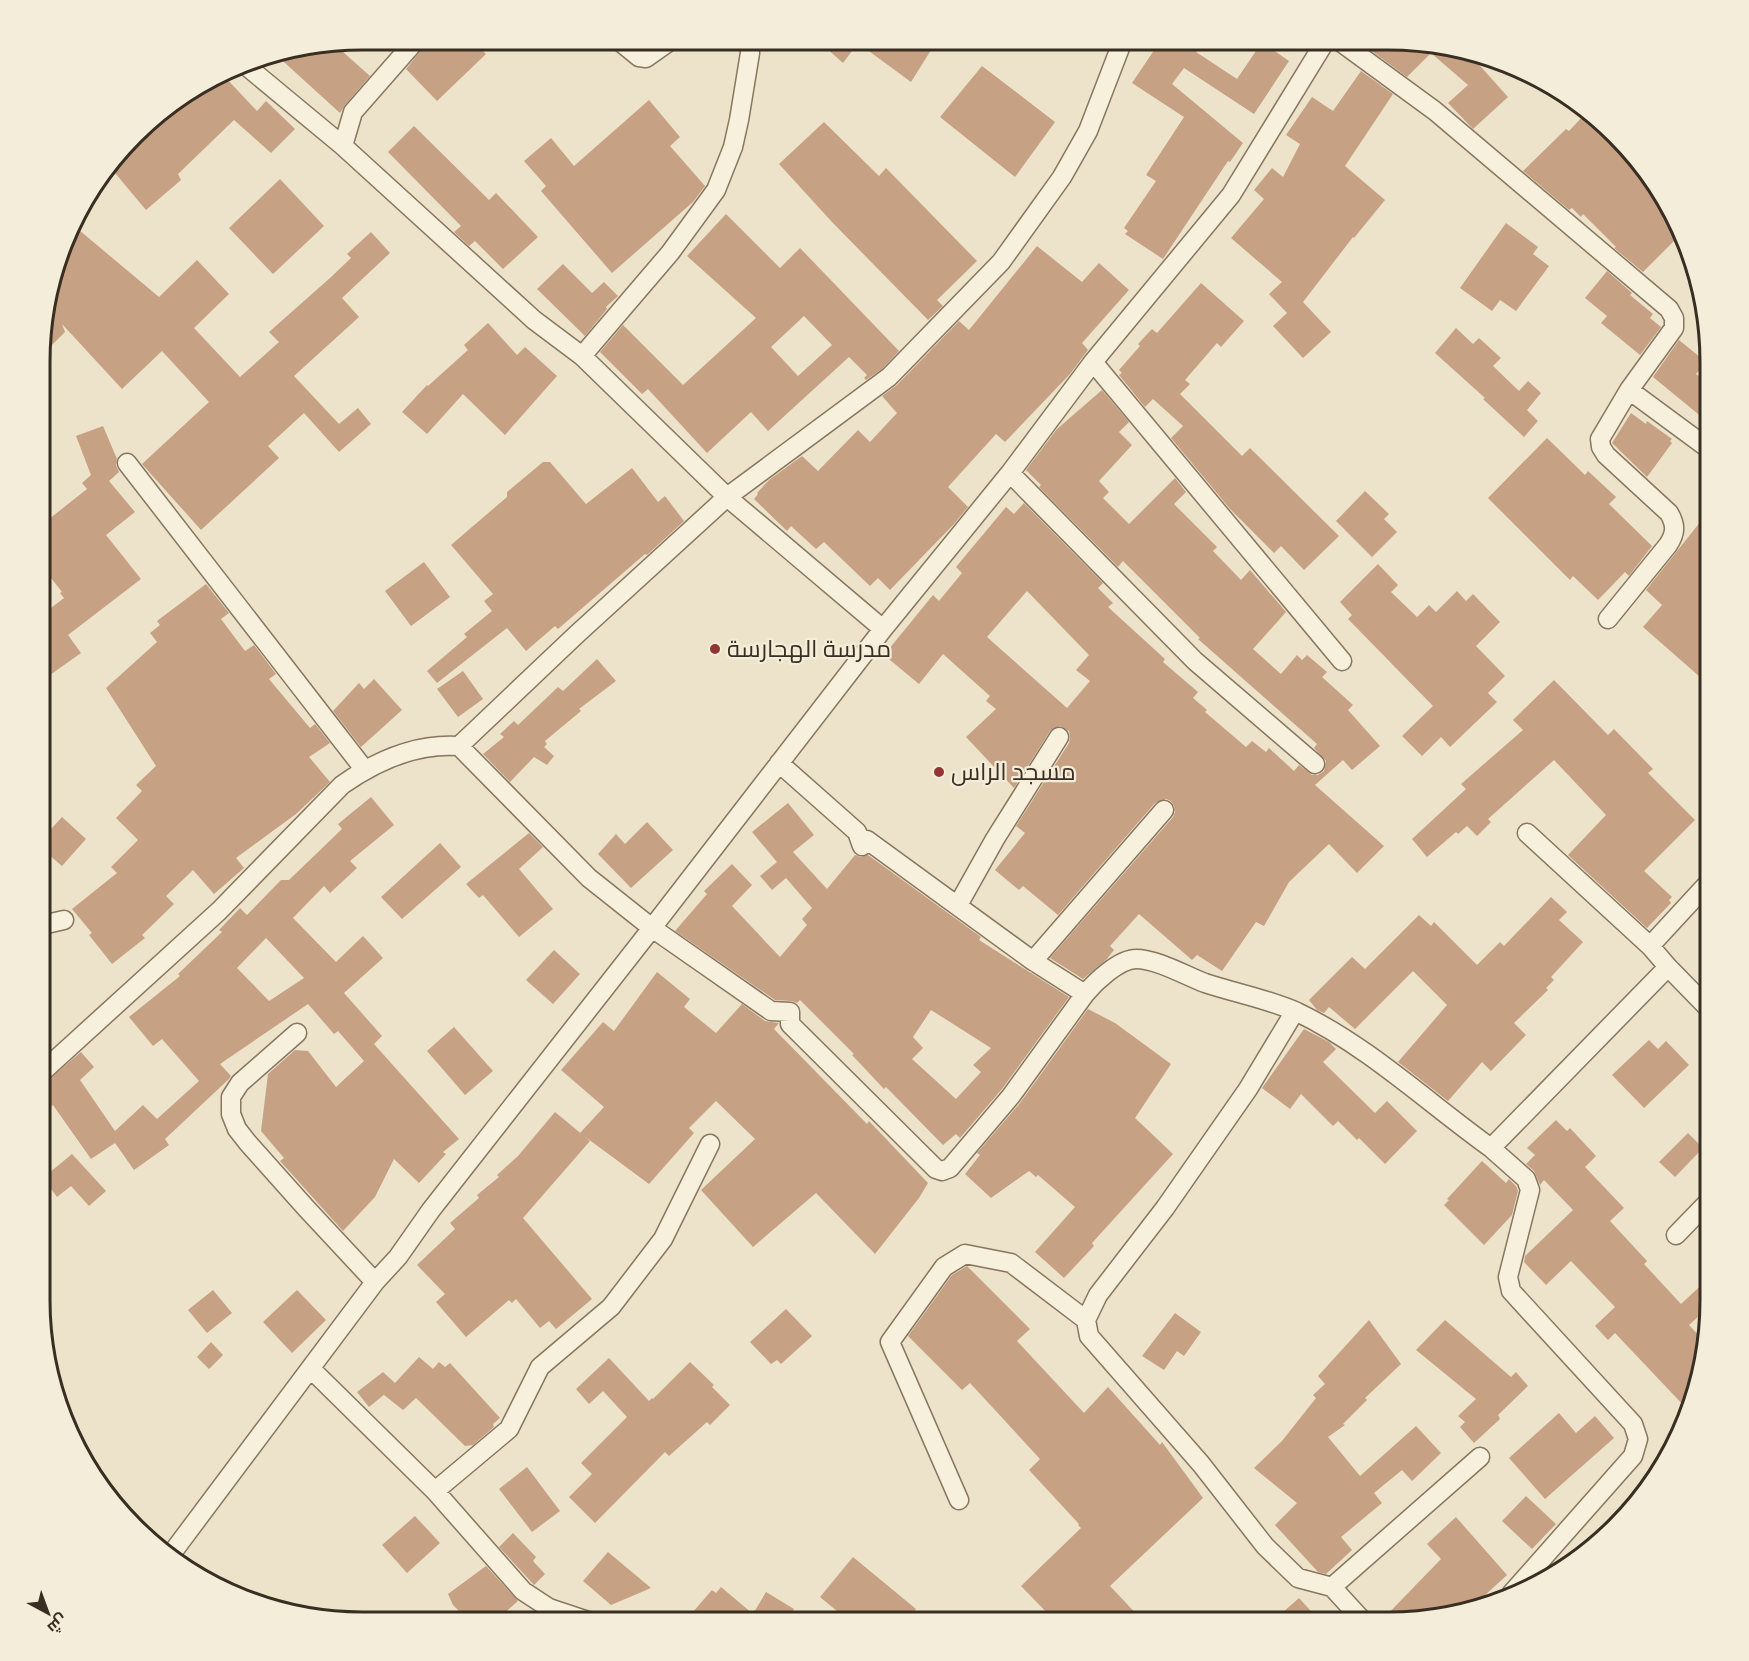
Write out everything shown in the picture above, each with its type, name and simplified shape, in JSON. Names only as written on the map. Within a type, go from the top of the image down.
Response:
[{"type":"street","points":[[343,146],[353,112],[407,50]]},
{"type":"street","points":[[630,50],[639,57],[646,58],[657,50]]},
{"type":"street","points":[[582,356],[670,253],[716,190],[733,147],[740,120],[750,50]]},
{"type":"street","points":[[459,746],[727,497],[890,376],[1001,262],[1062,177],[1088,131],[1119,50]]},
{"type":"street","points":[[175,1549],[375,1282],[398,1257],[431,1209],[652,928],[778,763],[1010,473],[1093,362],[1231,195],[1313,50]]},
{"type":"street","points":[[1352,50],[1436,111],[1668,309],[1674,318],[1674,328],[1629,390],[1600,439],[1601,447],[1606,455],[1669,513],[1675,523],[1674,535],[1608,619]]},
{"type":"street","points":[[251,70],[343,146],[534,320],[582,356],[727,497],[883,629]]},
{"type":"street","points":[[1093,362],[1342,661]]},
{"type":"street","points":[[1629,390],[1700,442]]},
{"type":"street","points":[[127,463],[364,769]]},
{"type":"street","points":[[1010,473],[1195,661],[1315,765]]},
{"type":"street","points":[[958,905],[995,839],[1059,737]]},
{"type":"street","points":[[50,1066],[219,911],[342,785],[364,769],[403,753],[440,745],[459,746],[589,878],[652,928],[771,1011],[790,1012],[790,1024],[928,1162],[942,1171],[950,1168],[1011,1096],[1097,980],[1121,964],[1135,958],[1154,963],[1295,1011],[1335,1032],[1370,1057],[1491,1148],[1526,1179],[1530,1190],[1508,1277],[1511,1291],[1633,1424],[1638,1439],[1633,1456],[1524,1580]]},
{"type":"street","points":[[778,763],[857,832],[862,846],[867,840],[1033,961],[1085,994]]},
{"type":"street","points":[[1033,961],[1164,810]]},
{"type":"street","points":[[1527,833],[1650,946],[1700,1000]]},
{"type":"street","points":[[1650,946],[1700,892]]},
{"type":"street","points":[[50,923],[64,920]]},
{"type":"street","points":[[1491,1148],[1668,967]]},
{"type":"street","points":[[1295,1011],[1248,1089],[1166,1208],[1098,1295],[1086,1320],[1089,1336],[1201,1464],[1265,1546],[1298,1578],[1332,1587],[1356,1612]]},
{"type":"street","points":[[297,1033],[240,1083],[231,1097],[231,1114],[237,1129],[248,1143],[375,1282]]},
{"type":"street","points":[[435,1491],[509,1429],[540,1366],[610,1307],[663,1239],[710,1144]]},
{"type":"street","points":[[1676,1235],[1700,1210]]},
{"type":"street","points":[[959,1500],[890,1342],[944,1267],[965,1254],[1011,1263],[1086,1320]]},
{"type":"street","points":[[311,1369],[435,1491],[523,1592],[553,1612]]},
{"type":"street","points":[[1332,1587],[1480,1457]]},
{"type":"building","points":[[341,50],[370,76],[340,113],[282,60]]},
{"type":"building","points":[[421,50],[482,50],[486,54],[437,101],[406,69]]},
{"type":"building","points":[[828,50],[853,50],[843,63]]},
{"type":"building","points":[[868,50],[931,50],[911,82]]},
{"type":"building","points":[[1154,50],[1197,50],[1196,52],[1237,79],[1257,50],[1273,50],[1289,61],[1254,114],[1184,68],[1172,84],[1243,143],[1230,162],[1228,161],[1163,259],[1125,234],[1128,231],[1124,228],[1156,181],[1146,175],[1184,117],[1132,83]]},
{"type":"building","points":[[1370,50],[1428,52],[1477,63],[1508,97],[1473,129],[1448,103],[1468,85],[1431,53],[1407,77]]},
{"type":"building","points":[[982,66],[1055,122],[1015,177],[940,117]]},
{"type":"building","points":[[1361,71],[1393,94],[1345,166],[1385,200],[1303,302],[1331,332],[1303,358],[1273,326],[1287,313],[1269,294],[1282,282],[1231,238],[1264,199],[1254,190],[1272,168],[1283,177],[1300,144],[1286,135],[1312,97],[1333,111]]},
{"type":"building","points":[[228,80],[257,111],[266,101],[295,129],[271,153],[234,120],[178,174],[181,180],[146,210],[114,172],[156,127],[206,91]]},
{"type":"building","points":[[649,100],[680,137],[670,146],[705,186],[693,202],[612,273],[541,191],[546,186],[524,161],[551,138],[574,166]]},
{"type":"building","points":[[1582,118],[1593,127],[1622,156],[1658,206],[1675,240],[1643,272],[1614,248],[1616,247],[1583,214],[1581,217],[1572,208],[1569,210],[1523,171],[1566,129],[1569,131]]},
{"type":"building","points":[[824,122],[879,176],[886,168],[977,261],[937,300],[943,306],[928,320],[779,164]]},
{"type":"building","points":[[414,126],[489,200],[496,193],[538,237],[503,269],[475,241],[469,246],[454,232],[461,226],[388,152]]},
{"type":"building","points":[[280,179],[324,226],[273,274],[229,228]]},
{"type":"building","points":[[726,214],[780,268],[800,248],[899,351],[882,369],[866,380],[864,378],[867,375],[849,357],[768,431],[751,412],[707,453],[648,389],[642,394],[600,352],[623,325],[683,385],[756,318],[687,256]],"holes":[[[804,316],[832,345],[798,376],[771,347]]]},
{"type":"building","points":[[1506,223],[1538,247],[1533,254],[1549,266],[1516,311],[1500,300],[1492,311],[1460,288]]},
{"type":"building","points":[[79,230],[159,297],[197,260],[229,294],[194,328],[240,377],[279,342],[269,332],[351,258],[347,254],[371,232],[390,253],[342,298],[359,317],[294,376],[339,424],[358,408],[371,424],[339,452],[304,413],[268,446],[279,458],[201,530],[142,464],[209,402],[162,351],[122,389],[62,324],[65,332],[50,347],[52,321],[60,281]]},
{"type":"building","points":[[1037,246],[1082,282],[1099,263],[1129,290],[1082,343],[1088,350],[1070,374],[1005,442],[996,434],[948,487],[968,507],[890,590],[878,578],[870,586],[824,542],[816,549],[791,526],[787,531],[754,499],[769,480],[802,456],[818,471],[858,430],[870,442],[897,413],[882,396],[897,385],[959,321],[969,330]]},
{"type":"building","points":[[563,264],[592,293],[604,282],[618,296],[606,307],[607,309],[585,336],[537,289]]},
{"type":"building","points":[[1607,271],[1632,293],[1630,295],[1653,314],[1650,318],[1661,327],[1640,355],[1601,323],[1607,316],[1585,298]]},
{"type":"building","points":[[1201,283],[1244,321],[1221,347],[1217,343],[1185,380],[1190,384],[1180,394],[1242,456],[1250,448],[1339,536],[1304,570],[1281,546],[1274,553],[1231,510],[1171,438],[1183,426],[1153,399],[1145,407],[1119,375],[1122,373],[1119,370],[1140,346],[1138,344],[1152,329],[1157,333]]},
{"type":"building","points":[[488,323],[517,355],[525,347],[557,376],[505,435],[463,394],[427,434],[402,412],[427,385],[468,350],[464,345]]},
{"type":"building","points":[[1456,328],[1473,344],[1479,338],[1501,358],[1493,366],[1519,391],[1528,381],[1541,393],[1527,410],[1538,421],[1524,437],[1435,353]]},
{"type":"building","points":[[1679,340],[1700,357],[1700,369],[1696,374],[1700,377],[1700,416],[1653,377]]},
{"type":"building","points":[[1102,390],[1129,422],[1119,432],[1132,445],[1099,481],[1109,492],[1103,498],[1129,524],[1175,478],[1186,492],[1174,504],[1217,547],[1213,551],[1241,580],[1250,570],[1286,612],[1253,649],[1281,674],[1297,655],[1302,660],[1307,655],[1327,672],[1322,677],[1353,705],[1348,710],[1380,746],[1352,770],[1343,760],[1315,785],[1384,846],[1357,873],[1329,844],[1289,882],[1264,926],[1256,922],[1222,971],[1197,955],[1192,960],[1139,914],[1110,946],[1114,950],[1106,960],[1083,979],[1050,958],[1173,817],[1174,806],[1166,799],[1155,803],[1058,915],[1023,886],[1019,890],[995,870],[1025,833],[1016,826],[1069,743],[1069,731],[1060,726],[1050,731],[1014,788],[966,737],[996,709],[986,701],[990,696],[943,654],[919,684],[884,655],[933,595],[939,601],[962,573],[956,567],[1006,507],[1014,514],[1024,503],[1103,583],[1098,588],[1113,603],[1108,607],[1165,659],[1163,662],[1198,692],[1193,698],[1207,710],[1205,712],[1246,747],[1252,741],[1266,752],[1269,748],[1294,771],[1299,765],[1312,775],[1318,775],[1324,771],[1326,761],[1314,748],[1317,744],[1198,639],[1200,638],[1123,561],[1118,567],[1039,487],[1041,485],[1026,470],[1057,429]],"holes":[[[1027,591],[1089,655],[1076,670],[1090,681],[1067,708],[987,637]]]},
{"type":"building","points":[[1631,413],[1646,424],[1647,421],[1672,439],[1670,441],[1672,443],[1647,477],[1612,443]]},
{"type":"building","points":[[103,426],[117,459],[116,465],[119,472],[109,481],[135,512],[106,535],[141,579],[68,635],[81,653],[50,675],[50,609],[64,598],[50,577],[50,518],[87,489],[82,483],[91,475],[76,436]]},
{"type":"building","points":[[1547,438],[1585,475],[1588,471],[1616,497],[1609,504],[1652,546],[1629,576],[1625,572],[1598,600],[1573,576],[1570,580],[1488,498]]},
{"type":"building","points":[[543,462],[550,462],[586,504],[632,468],[658,502],[665,496],[684,521],[558,629],[555,626],[526,651],[507,628],[437,683],[427,671],[467,637],[464,634],[492,611],[484,601],[493,594],[451,545],[507,497],[507,492]]},
{"type":"building","points":[[1365,491],[1389,514],[1384,519],[1397,532],[1372,557],[1336,521]]},
{"type":"building","points":[[1700,522],[1700,677],[1643,627],[1662,605],[1646,590]]},
{"type":"building","points":[[424,562],[450,597],[411,626],[385,591]]},
{"type":"building","points":[[1378,564],[1398,585],[1391,592],[1417,617],[1429,605],[1436,612],[1457,591],[1466,601],[1473,594],[1500,622],[1476,646],[1505,676],[1488,693],[1497,702],[1450,747],[1441,737],[1422,756],[1402,736],[1433,706],[1348,619],[1352,615],[1340,602]]},
{"type":"building","points":[[206,584],[229,613],[221,619],[245,651],[254,645],[276,674],[269,679],[310,728],[315,724],[330,743],[309,757],[330,782],[296,814],[236,858],[244,868],[214,894],[193,870],[166,896],[174,904],[142,935],[145,938],[112,964],[89,935],[92,933],[72,909],[117,873],[111,867],[138,840],[116,818],[142,791],[136,785],[156,766],[106,688],[157,642],[150,633],[160,625],[157,621]]},
{"type":"building","points":[[597,659],[616,681],[579,709],[581,711],[545,741],[547,744],[544,747],[554,756],[547,765],[534,757],[510,782],[483,754],[504,737],[500,734],[514,721],[518,725],[558,687],[563,691]]},
{"type":"building","points":[[463,671],[483,699],[458,717],[437,689]]},
{"type":"building","points":[[374,679],[402,710],[361,747],[333,711],[359,683],[364,689]]},
{"type":"building","points":[[1554,680],[1608,735],[1614,729],[1653,769],[1648,773],[1695,820],[1644,871],[1672,897],[1669,900],[1671,903],[1647,928],[1568,855],[1606,815],[1554,760],[1488,819],[1491,822],[1477,836],[1467,826],[1458,834],[1456,832],[1427,857],[1412,839],[1466,789],[1461,784],[1523,730],[1513,720]]},
{"type":"building","points":[[371,797],[394,825],[350,861],[357,868],[330,893],[324,886],[293,918],[336,962],[363,936],[383,958],[344,993],[382,1036],[374,1044],[459,1139],[443,1152],[446,1154],[419,1183],[394,1159],[375,1197],[343,1231],[280,1161],[284,1158],[261,1131],[268,1074],[295,1050],[308,1051],[336,1087],[364,1061],[338,1031],[334,1034],[308,1004],[220,1064],[231,1076],[229,1079],[165,1139],[169,1145],[134,1170],[115,1143],[91,1159],[53,1105],[50,1108],[50,1078],[81,1052],[94,1067],[80,1080],[115,1131],[143,1105],[157,1119],[199,1081],[162,1039],[153,1046],[129,1017],[180,976],[178,974],[222,932],[219,930],[240,908],[247,915],[281,880],[289,880],[342,829],[338,824]],"holes":[[[266,938],[304,978],[269,1001],[237,968]]]},
{"type":"building","points":[[788,803],[814,835],[793,852],[827,889],[855,855],[861,857],[868,855],[981,937],[979,940],[1069,997],[1002,1089],[960,1138],[956,1134],[943,1145],[886,1087],[884,1089],[852,1055],[854,1054],[800,1000],[797,1003],[775,1000],[675,931],[707,894],[704,891],[732,864],[752,885],[732,906],[780,957],[807,925],[802,919],[812,908],[786,878],[772,890],[760,876],[777,862],[752,832]],"holes":[[[931,1010],[991,1048],[973,1065],[981,1072],[956,1099],[912,1059],[923,1048],[913,1037]]]},
{"type":"building","points":[[62,817],[86,839],[62,866],[50,856],[50,830]]},
{"type":"building","points":[[647,822],[673,850],[631,888],[598,854],[616,834],[625,844]]},
{"type":"building","points":[[529,833],[543,847],[519,869],[553,909],[519,937],[483,895],[479,898],[466,884]]},
{"type":"building","points":[[440,843],[461,867],[402,919],[381,897]]},
{"type":"building","points":[[1551,897],[1567,912],[1559,920],[1583,942],[1551,977],[1554,980],[1546,988],[1548,990],[1514,1023],[1526,1035],[1491,1071],[1482,1062],[1448,1101],[1398,1062],[1447,1005],[1413,971],[1355,1029],[1329,1007],[1324,1013],[1317,1010],[1309,1000],[1352,957],[1365,969],[1419,915],[1431,926],[1434,922],[1477,965],[1500,942],[1504,946]]},
{"type":"building","points":[[554,950],[580,974],[553,1004],[526,980]]},
{"type":"building","points":[[657,972],[690,999],[684,1007],[716,1033],[742,1004],[765,1021],[779,1023],[774,1029],[867,1124],[869,1121],[928,1183],[875,1254],[816,1193],[753,1247],[701,1190],[755,1139],[716,1101],[689,1128],[694,1133],[649,1184],[580,1133],[604,1107],[561,1070],[603,1022],[614,1031]]},
{"type":"building","points":[[1088,1009],[1115,1023],[1171,1064],[1135,1118],[1173,1154],[1092,1243],[1094,1246],[1064,1278],[1035,1252],[1075,1207],[1038,1175],[1036,1177],[1029,1171],[991,1198],[965,1174],[980,1155],[977,1153],[1020,1103]]},
{"type":"building","points":[[454,1027],[493,1071],[465,1095],[427,1051]]},
{"type":"building","points":[[1304,1029],[1329,1042],[1336,1049],[1323,1062],[1375,1113],[1387,1101],[1417,1131],[1385,1164],[1338,1121],[1333,1126],[1301,1094],[1290,1109],[1262,1088]]},
{"type":"building","points":[[1649,1040],[1658,1049],[1666,1041],[1689,1065],[1644,1108],[1612,1075]]},
{"type":"building","points":[[555,1112],[590,1141],[523,1218],[592,1299],[556,1329],[549,1321],[540,1328],[516,1299],[512,1303],[509,1300],[466,1337],[436,1302],[445,1294],[417,1265],[455,1229],[450,1223],[479,1198],[477,1195],[499,1177],[497,1175],[518,1156]]},
{"type":"building","points":[[1556,1120],[1567,1131],[1570,1128],[1596,1156],[1585,1167],[1624,1208],[1610,1221],[1647,1261],[1644,1264],[1681,1304],[1700,1286],[1699,1316],[1689,1325],[1698,1334],[1697,1340],[1682,1403],[1615,1333],[1608,1340],[1595,1326],[1615,1307],[1571,1261],[1546,1285],[1524,1262],[1525,1256],[1573,1210],[1544,1180],[1540,1185],[1534,1171],[1526,1164],[1535,1155],[1527,1148]]},
{"type":"building","points":[[1688,1133],[1700,1145],[1700,1151],[1675,1177],[1659,1162]]},
{"type":"building","points":[[72,1154],[106,1191],[89,1206],[71,1186],[57,1197],[50,1188],[50,1172]]},
{"type":"building","points":[[1482,1161],[1506,1183],[1509,1179],[1518,1191],[1512,1215],[1484,1245],[1444,1205]]},
{"type":"building","points":[[967,1266],[1030,1329],[1017,1341],[1084,1413],[1108,1387],[1160,1445],[1162,1442],[1203,1498],[1110,1586],[1135,1612],[1046,1612],[1021,1586],[1081,1528],[1029,1470],[1040,1459],[970,1383],[962,1390],[908,1336],[952,1275]]},
{"type":"building","points":[[213,1290],[232,1313],[207,1333],[188,1310]]},
{"type":"building","points":[[297,1290],[326,1320],[292,1353],[263,1322]]},
{"type":"building","points":[[786,1309],[812,1336],[781,1364],[777,1360],[771,1364],[750,1342]]},
{"type":"building","points":[[1175,1313],[1201,1332],[1184,1356],[1177,1351],[1164,1370],[1142,1356]]},
{"type":"building","points":[[1369,1320],[1401,1364],[1365,1398],[1367,1400],[1343,1424],[1345,1425],[1328,1437],[1360,1476],[1416,1426],[1441,1453],[1412,1481],[1402,1470],[1374,1493],[1382,1503],[1341,1537],[1352,1550],[1326,1574],[1318,1572],[1275,1525],[1297,1503],[1254,1468],[1282,1441],[1316,1398],[1313,1395],[1325,1384],[1318,1376]]},
{"type":"building","points":[[1445,1320],[1511,1377],[1516,1372],[1528,1386],[1498,1415],[1500,1419],[1474,1443],[1460,1427],[1465,1422],[1458,1416],[1476,1399],[1416,1350]]},
{"type":"building","points":[[211,1342],[223,1355],[209,1369],[197,1357]]},
{"type":"building","points":[[419,1357],[433,1369],[439,1362],[445,1367],[450,1363],[500,1418],[493,1424],[494,1427],[473,1445],[465,1446],[416,1398],[403,1410],[385,1394],[369,1407],[357,1392],[383,1372],[395,1383]]},
{"type":"building","points":[[609,1358],[649,1401],[690,1362],[714,1385],[712,1387],[730,1405],[710,1425],[707,1422],[669,1456],[665,1452],[595,1523],[569,1497],[592,1474],[581,1463],[627,1417],[603,1391],[589,1404],[576,1389]]},
{"type":"building","points":[[1559,1413],[1576,1433],[1595,1416],[1614,1438],[1545,1499],[1509,1458]]},
{"type":"building","points":[[527,1467],[560,1511],[532,1532],[499,1489]]},
{"type":"building","points":[[1526,1496],[1556,1524],[1532,1549],[1502,1521]]},
{"type":"building","points":[[415,1516],[440,1543],[407,1573],[382,1545]]},
{"type":"building","points":[[1456,1517],[1507,1575],[1484,1596],[1428,1609],[1390,1612],[1441,1559],[1427,1544]]},
{"type":"building","points":[[513,1533],[536,1557],[533,1561],[545,1574],[534,1585],[499,1547]]},
{"type":"building","points":[[608,1552],[651,1588],[611,1605],[583,1581]]},
{"type":"building","points":[[853,1557],[916,1609],[914,1612],[838,1612],[820,1597]]},
{"type":"building","points":[[486,1566],[518,1601],[505,1612],[460,1612],[453,1605],[448,1594]]},
{"type":"building","points":[[721,1587],[751,1612],[693,1612],[712,1590],[716,1593]]},
{"type":"building","points":[[766,1592],[794,1609],[792,1612],[754,1612]]},
{"type":"building","points":[[1299,1598],[1312,1612],[1283,1612]]},
{"type":"place","name":"مدرسة الهجارسة","points":[[715,649]]},
{"type":"place","name":"مسجد الراس","points":[[939,772]]}]
